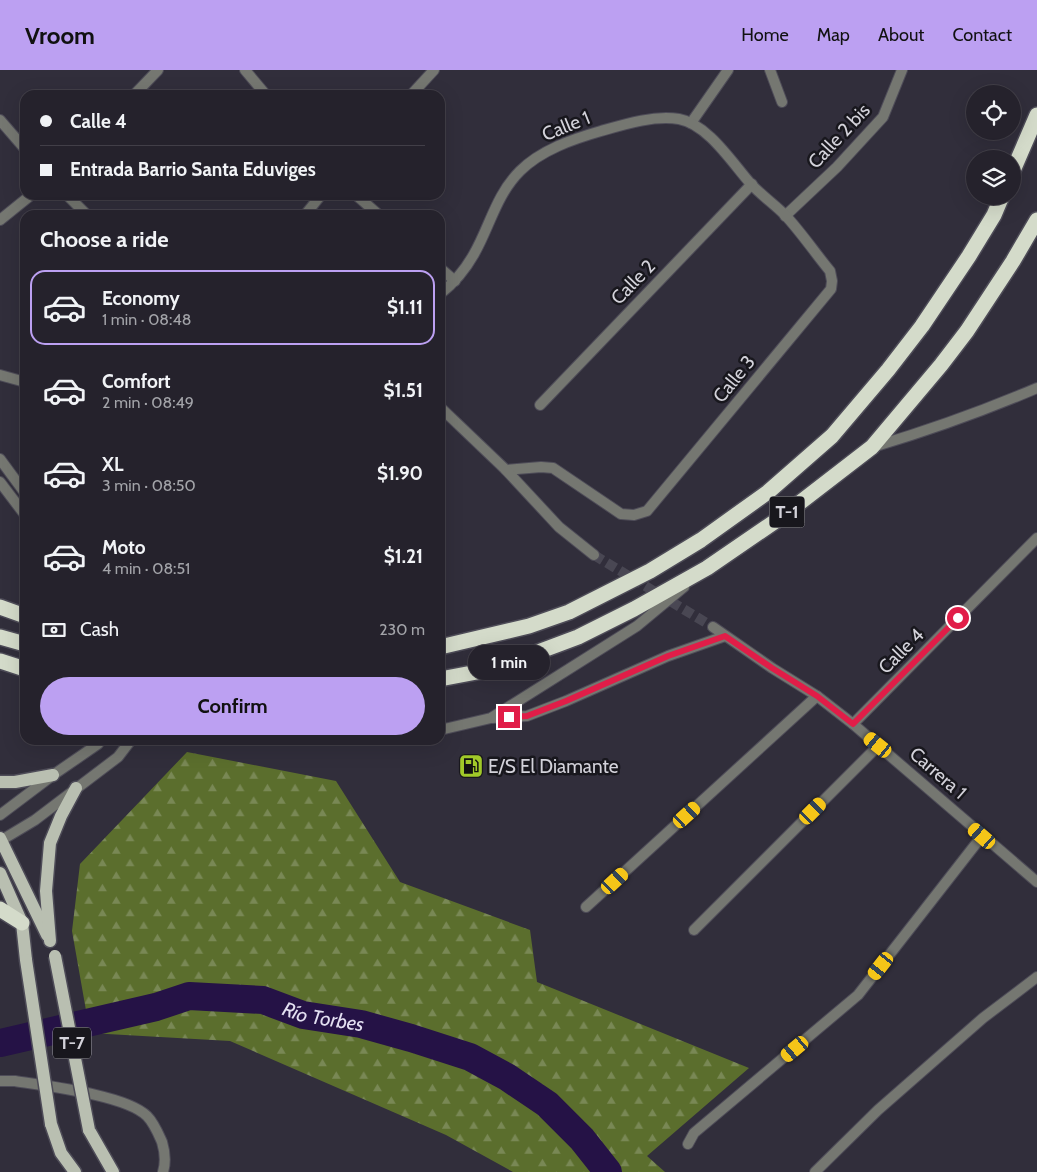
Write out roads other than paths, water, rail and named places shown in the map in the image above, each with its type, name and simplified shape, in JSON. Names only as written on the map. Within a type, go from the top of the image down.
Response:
[{"type":"highway","points":[[1021,152],[1037,115]]},
{"type":"highway","name":"T-1","points":[[445,646],[529,626],[569,612],[650,571],[701,540],[768,492],[832,436],[888,370],[922,326],[949,286],[998,205]]},
{"type":"highway","name":"T-1","points":[[445,678],[493,669],[578,637],[634,609],[707,568],[780,518],[872,447],[967,331],[1013,261],[1037,220]]},
{"type":"highway","points":[[0,607],[20,614]]},
{"type":"highway","points":[[0,637],[20,643]]},
{"type":"highway","points":[[3,663],[20,668]]},
{"type":"highway","points":[[0,909],[22,923]]},
{"type":"main road","points":[[0,782],[16,782],[53,775]]},
{"type":"main road","points":[[50,941],[46,891],[50,843],[61,816],[76,788]]},
{"type":"main road","name":"T-7","points":[[0,840],[50,941],[55,956],[89,1130],[113,1172]]},
{"type":"main road","name":"T-7","points":[[0,873],[22,923],[51,1124],[61,1154],[75,1172]]},
{"type":"street","points":[[139,90],[158,70]]},
{"type":"street","points":[[245,70],[262,90]]},
{"type":"street","points":[[416,90],[434,70]]},
{"type":"street","points":[[691,123],[728,70]]},
{"type":"street","points":[[770,70],[782,102]]},
{"type":"street","name":"Calle 2 bis","points":[[785,216],[837,167],[883,117],[902,70]]},
{"type":"street","name":"Calle 1","points":[[445,290],[455,281],[474,254],[498,200],[520,171],[543,153],[583,136],[643,120],[679,119],[691,123],[712,138],[752,184]]},
{"type":"street","points":[[0,120],[20,143]]},
{"type":"street","name":"Calle 3","points":[[506,470],[541,467],[553,468],[620,514],[634,515],[647,511],[656,502],[830,289],[832,281],[830,271],[785,216],[752,184]]},
{"type":"street","name":"Calle 2","points":[[540,405],[752,184]]},
{"type":"street","points":[[0,220],[25,200]]},
{"type":"street","points":[[72,200],[82,210]]},
{"type":"street","points":[[309,210],[317,200]]},
{"type":"street","points":[[362,200],[373,210]]},
{"type":"street","points":[[445,272],[455,281]]},
{"type":"street","points":[[0,375],[20,381]]},
{"type":"street","points":[[872,447],[980,413],[1037,388]]},
{"type":"street","points":[[445,412],[506,470],[559,527],[594,554]]},
{"type":"street","points":[[0,459],[20,485]]},
{"type":"street","points":[[0,482],[20,508]]},
{"type":"street","name":"Calle 4","points":[[853,724],[1037,538]]},
{"type":"street","points":[[491,718],[637,626],[707,568]]},
{"type":"street","name":"Carrera 1","points":[[713,627],[772,668],[817,696],[853,724],[1037,882]]},
{"type":"street","points":[[445,729],[491,718],[527,716],[668,656],[725,636]]},
{"type":"street","points":[[586,907],[817,696]]},
{"type":"street","points":[[0,816],[53,775],[97,745]]},
{"type":"street","points":[[0,840],[35,820],[118,757],[127,745]]},
{"type":"street","points":[[694,930],[878,745]]},
{"type":"street","points":[[688,1144],[694,1133],[858,995],[982,836]]},
{"type":"street","points":[[815,1172],[878,1110],[984,1018],[1037,977]]},
{"type":"street","points":[[0,1081],[15,1081],[106,1097],[127,1104],[146,1115],[158,1132],[164,1148],[165,1164],[163,1172]]},
{"type":"waterway","name":"Río Torbes","points":[[0,1043],[156,1007],[189,996],[263,1000],[303,1015],[361,1024],[470,1057],[507,1077],[547,1104],[582,1139],[608,1172]]},
{"type":"tunnel","points":[[594,555],[713,627]]},
{"type":"place","name":"E/S El Diamante","points":[[471,766]]}]
